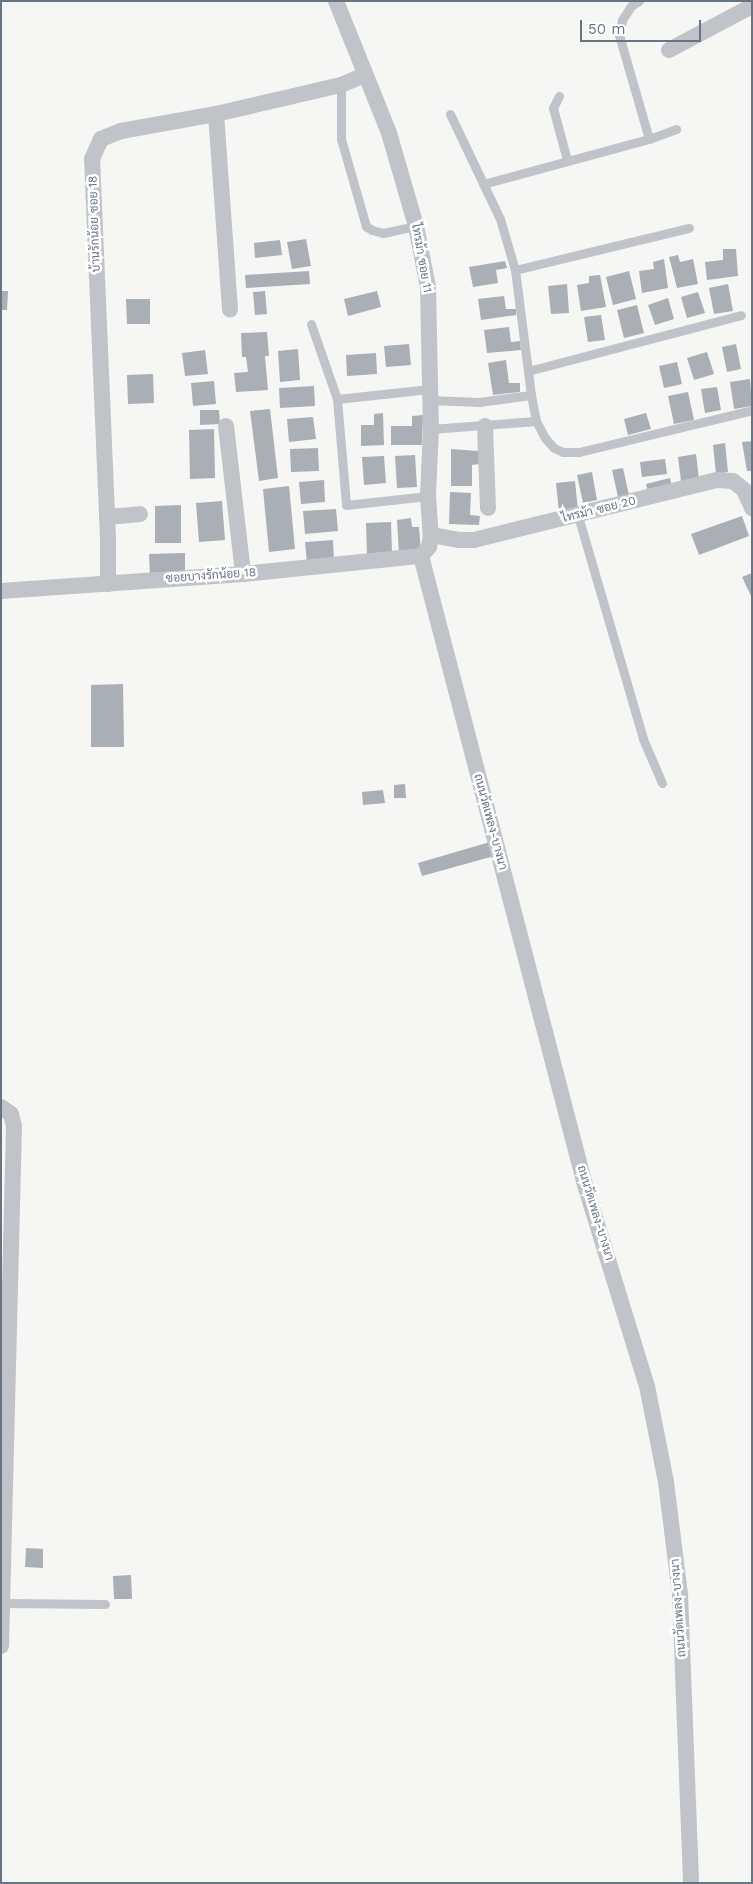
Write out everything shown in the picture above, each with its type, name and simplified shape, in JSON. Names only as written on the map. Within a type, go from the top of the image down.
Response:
[{"type":"street","name":"ไทรม้า ซอย 11","points":[[336,1],[389,133],[416,226],[428,287],[431,428],[428,496],[431,536]]},
{"type":"street","points":[[669,50],[752,6]]},
{"type":"street","name":"บ้านรักน้อย ซอย 18","points":[[108,584],[107,517],[92,159],[101,139],[121,131],[216,114],[341,85],[365,75]]},
{"type":"street","points":[[216,114],[230,309]]},
{"type":"street","points":[[226,426],[244,574]]},
{"type":"street","points":[[485,426],[488,508]]},
{"type":"street","name":"ไทรม้า ซอย 20","points":[[431,536],[474,540],[578,516],[717,480],[733,481],[744,490],[752,508]]},
{"type":"street","points":[[107,517],[140,514]]},
{"type":"street","points":[[421,556],[429,547],[431,536]]},
{"type":"street","name":"ซอยบางรักน้อย 18","points":[[1,591],[244,574],[421,556]]},
{"type":"street","name":"ถนนวัดเพลง-บางนา","points":[[421,556],[585,1185],[647,1386],[666,1482],[680,1594],[691,1883]]},
{"type":"street","points":[[1,1107],[10,1114],[14,1126],[6,1296],[1,1646]]},
{"type":"lane","points":[[639,1],[631,6],[622,20],[620,35],[649,139]]},
{"type":"lane","points":[[341,85],[341,139],[366,226],[383,233],[416,226]]},
{"type":"lane","points":[[559,96],[553,108],[567,160]]},
{"type":"lane","points":[[450,114],[500,219],[515,270],[536,420],[545,438],[554,448],[563,452],[579,452],[752,410]]},
{"type":"lane","points":[[483,184],[649,139],[676,129]]},
{"type":"lane","points":[[515,270],[690,228]]},
{"type":"lane","points":[[528,371],[741,315]]},
{"type":"lane","points":[[311,324],[337,399],[346,505],[428,496]]},
{"type":"lane","points":[[337,399],[429,395],[479,402],[531,395]]},
{"type":"lane","points":[[431,428],[485,426],[536,420]]},
{"type":"lane","points":[[578,516],[643,739],[662,784]]},
{"type":"lane","points":[[3,1603],[105,1604]]},
{"type":"building","points":[[306,239],[311,266],[292,269],[287,242]]},
{"type":"building","points":[[280,240],[282,255],[255,258],[254,243]]},
{"type":"building","points":[[723,249],[736,249],[738,276],[707,280],[705,262],[723,260]]},
{"type":"building","points":[[678,255],[680,262],[693,259],[698,284],[677,288],[669,257]]},
{"type":"building","points":[[664,259],[668,288],[642,293],[639,271],[654,269],[653,262]]},
{"type":"building","points":[[505,261],[507,268],[496,270],[498,283],[473,287],[469,267]]},
{"type":"building","points":[[309,271],[310,284],[246,288],[245,275]]},
{"type":"building","points":[[629,271],[636,299],[613,305],[606,277]]},
{"type":"building","points":[[600,275],[606,307],[581,311],[577,285],[589,283],[589,276]]},
{"type":"building","points":[[567,284],[569,313],[551,314],[548,286]]},
{"type":"building","points":[[728,284],[733,311],[714,314],[709,288]]},
{"type":"building","points":[[1,291],[8,291],[7,310],[1,310]]},
{"type":"building","points":[[265,291],[267,314],[255,315],[253,292]]},
{"type":"building","points":[[377,291],[381,307],[348,316],[344,299]]},
{"type":"building","points":[[698,292],[705,313],[687,318],[681,297]]},
{"type":"building","points":[[504,296],[506,309],[516,309],[516,315],[481,320],[478,299]]},
{"type":"building","points":[[668,298],[674,319],[655,325],[648,305]]},
{"type":"building","points":[[126,299],[150,299],[150,324],[127,324]]},
{"type":"building","points":[[637,305],[644,333],[624,338],[617,310]]},
{"type":"building","points":[[601,315],[605,340],[588,342],[584,317]]},
{"type":"building","points":[[509,327],[511,342],[520,341],[521,350],[487,353],[484,330]]},
{"type":"building","points":[[267,332],[269,356],[265,356],[268,390],[236,392],[234,373],[248,372],[246,357],[242,357],[241,333]]},
{"type":"building","points":[[409,344],[411,365],[386,367],[384,346]]},
{"type":"building","points":[[736,344],[741,369],[727,372],[722,347]]},
{"type":"building","points":[[298,349],[300,380],[280,382],[278,351]]},
{"type":"building","points":[[205,350],[208,374],[185,376],[182,353]]},
{"type":"building","points":[[707,352],[714,374],[694,380],[687,358]]},
{"type":"building","points":[[376,353],[377,374],[347,376],[346,355]]},
{"type":"building","points":[[506,360],[509,383],[520,383],[520,392],[493,395],[488,363]]},
{"type":"building","points":[[677,362],[682,384],[664,388],[659,366]]},
{"type":"building","points":[[153,374],[154,403],[128,404],[127,375]]},
{"type":"building","points":[[750,379],[752,406],[734,409],[730,382]]},
{"type":"building","points":[[214,381],[216,404],[193,406],[191,383]]},
{"type":"building","points":[[314,386],[315,406],[280,408],[279,388]]},
{"type":"building","points":[[717,387],[721,410],[705,413],[701,389]]},
{"type":"building","points":[[688,392],[694,420],[674,424],[668,396]]},
{"type":"building","points":[[270,409],[278,478],[259,481],[250,411]]},
{"type":"building","points":[[200,410],[219,410],[220,424],[200,425]]},
{"type":"building","points":[[383,413],[384,445],[361,446],[361,425],[374,425],[374,414]]},
{"type":"building","points":[[646,413],[651,429],[628,435],[624,419]]},
{"type":"building","points":[[423,415],[422,445],[391,445],[391,426],[412,426],[412,416]]},
{"type":"building","points":[[313,417],[316,439],[289,442],[287,419]]},
{"type":"building","points":[[214,429],[215,478],[190,479],[189,430]]},
{"type":"building","points":[[752,441],[752,471],[747,471],[742,442]]},
{"type":"building","points":[[725,443],[728,472],[716,474],[713,445]]},
{"type":"building","points":[[318,448],[319,471],[291,472],[290,449]]},
{"type":"building","points":[[451,449],[478,451],[480,464],[472,465],[472,486],[451,486]]},
{"type":"building","points":[[696,454],[699,479],[681,481],[678,457]]},
{"type":"building","points":[[415,455],[417,487],[397,488],[395,456]]},
{"type":"building","points":[[384,456],[386,483],[364,485],[362,457]]},
{"type":"building","points":[[665,459],[667,474],[642,477],[640,462]]},
{"type":"building","points":[[623,468],[629,495],[618,497],[612,470]]},
{"type":"building","points":[[592,472],[597,500],[583,503],[577,475]]},
{"type":"building","points":[[670,478],[672,488],[648,493],[646,484]]},
{"type":"building","points":[[324,480],[325,502],[301,504],[299,482]]},
{"type":"building","points":[[575,481],[578,510],[559,512],[556,483]]},
{"type":"building","points":[[289,486],[295,549],[269,552],[263,489]]},
{"type":"building","points":[[450,492],[471,493],[470,515],[480,516],[479,525],[449,524]]},
{"type":"building","points":[[222,501],[225,540],[199,542],[196,503]]},
{"type":"building","points":[[181,505],[181,543],[155,543],[155,506]]},
{"type":"building","points":[[336,509],[338,531],[305,534],[303,511]]},
{"type":"building","points":[[742,516],[749,536],[699,555],[691,534]]},
{"type":"building","points":[[411,518],[412,527],[419,527],[421,552],[399,554],[397,520]]},
{"type":"building","points":[[391,522],[392,554],[367,554],[366,523]]},
{"type":"building","points":[[333,540],[334,561],[307,563],[305,542]]},
{"type":"building","points":[[185,553],[185,576],[150,577],[149,554]]},
{"type":"building","points":[[752,573],[752,598],[742,577]]},
{"type":"building","points":[[123,684],[124,747],[91,747],[91,685]]},
{"type":"building","points":[[405,784],[406,798],[394,798],[394,785]]},
{"type":"building","points":[[383,790],[385,803],[363,805],[362,792]]},
{"type":"building","points":[[490,842],[494,856],[422,876],[418,863]]},
{"type":"building","points":[[26,1548],[43,1549],[43,1568],[25,1567]]},
{"type":"building","points":[[131,1575],[132,1599],[114,1599],[113,1576]]}]
